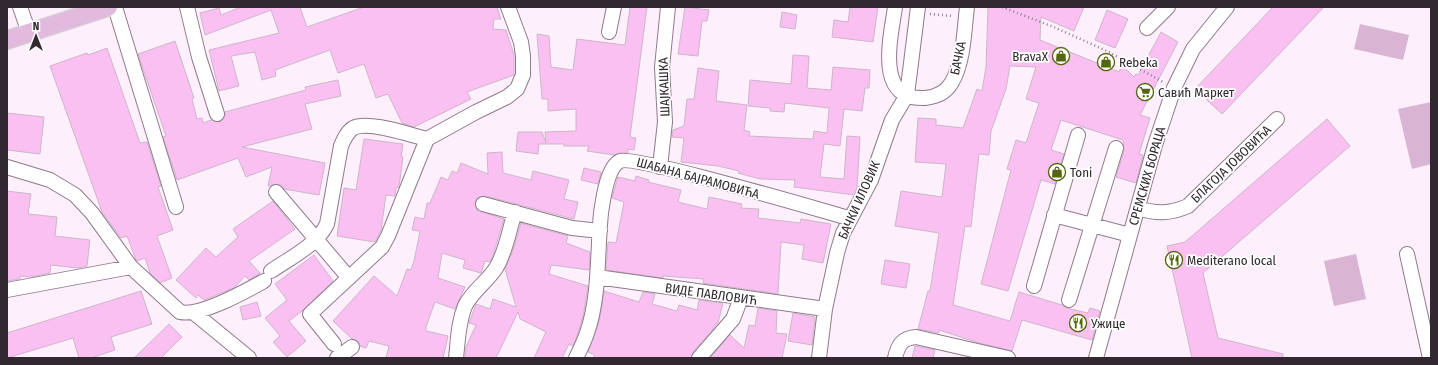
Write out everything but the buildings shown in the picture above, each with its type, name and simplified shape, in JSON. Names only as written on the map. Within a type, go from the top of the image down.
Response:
[{"type":"main road","points":[[7,40],[108,7]]},
{"type":"street","points":[[20,7],[29,33]]},
{"type":"street","points":[[115,7],[176,207]]},
{"type":"street","points":[[187,7],[199,57],[217,114]]},
{"type":"street","points":[[334,344],[310,314],[376,254],[388,236],[427,139],[507,97],[517,89],[523,75],[523,56],[521,42],[508,7]]},
{"type":"street","points":[[609,32],[614,7]]},
{"type":"street","name":"ШАЈКАШКА","points":[[660,166],[665,122],[662,68],[668,7]]},
{"type":"street","points":[[895,7],[889,70],[893,83],[899,90],[907,95],[918,7]]},
{"type":"street","name":"БАЧКА","points":[[907,95],[921,98],[937,96],[949,87],[958,69],[967,7]]},
{"type":"street","points":[[1147,28],[1168,7]]},
{"type":"street","name":"СРЕМСКИХ БОРАЦА","points":[[1096,358],[1130,235],[1174,88],[1193,50],[1227,7]]},
{"type":"street","name":"БАЧКИ ИЛОВИК","points":[[819,358],[825,309],[836,253],[849,218],[871,180],[886,132],[907,95]]},
{"type":"street","name":"БЛАГОЈА ЈОВОВИЋА","points":[[1138,208],[1159,213],[1169,213],[1188,206],[1277,119]]},
{"type":"street","points":[[7,167],[50,180],[75,195],[92,213],[131,267],[177,310],[184,313],[193,312],[224,302],[268,276],[324,232],[327,224],[341,146],[345,136],[352,128],[361,125],[372,126],[427,139]]},
{"type":"street","points":[[1034,286],[1078,135]]},
{"type":"street","points":[[1069,300],[1116,148]]},
{"type":"street","name":"ШАБАНА БАЈРАМОВИЋА","points":[[576,358],[587,335],[591,320],[595,300],[600,231],[605,189],[615,165],[628,159],[660,166],[849,218]]},
{"type":"street","points":[[276,192],[349,278]]},
{"type":"street","points":[[483,204],[572,228],[600,231]]},
{"type":"street","points":[[456,358],[461,318],[465,306],[471,296],[490,276],[500,262],[515,212]]},
{"type":"street","points":[[1054,215],[1130,235]]},
{"type":"street","points":[[1407,254],[1430,358]]},
{"type":"street","points":[[7,290],[131,267]]},
{"type":"street","name":"ВИДЕ ПАВЛОВИЋ","points":[[597,277],[825,309]]},
{"type":"street","points":[[699,358],[733,319],[741,298]]},
{"type":"street","points":[[193,312],[249,358]]},
{"type":"street","points":[[895,358],[901,343],[905,339],[916,337],[1008,358]]},
{"type":"street","points":[[337,358],[352,347]]},
{"type":"path","points":[[1002,7],[1056,28],[1109,52],[1174,88]]},
{"type":"shaded area","points":[[1360,24],[1409,35],[1403,60],[1354,49]]},
{"type":"shaded area","points":[[1431,102],[1431,164],[1412,169],[1398,109]]},
{"type":"shaded area","points":[[1356,254],[1366,299],[1334,306],[1324,261]]},
{"type":"place","name":"BravaX","points":[[1061,56]]},
{"type":"place","name":"Rebeka","points":[[1106,62]]},
{"type":"place","name":"Савић Маркет","points":[[1145,92]]},
{"type":"place","name":"Toni","points":[[1057,172]]},
{"type":"place","name":"Mediterano local","points":[[1174,260]]},
{"type":"place","name":"Ужице","points":[[1078,323]]}]
